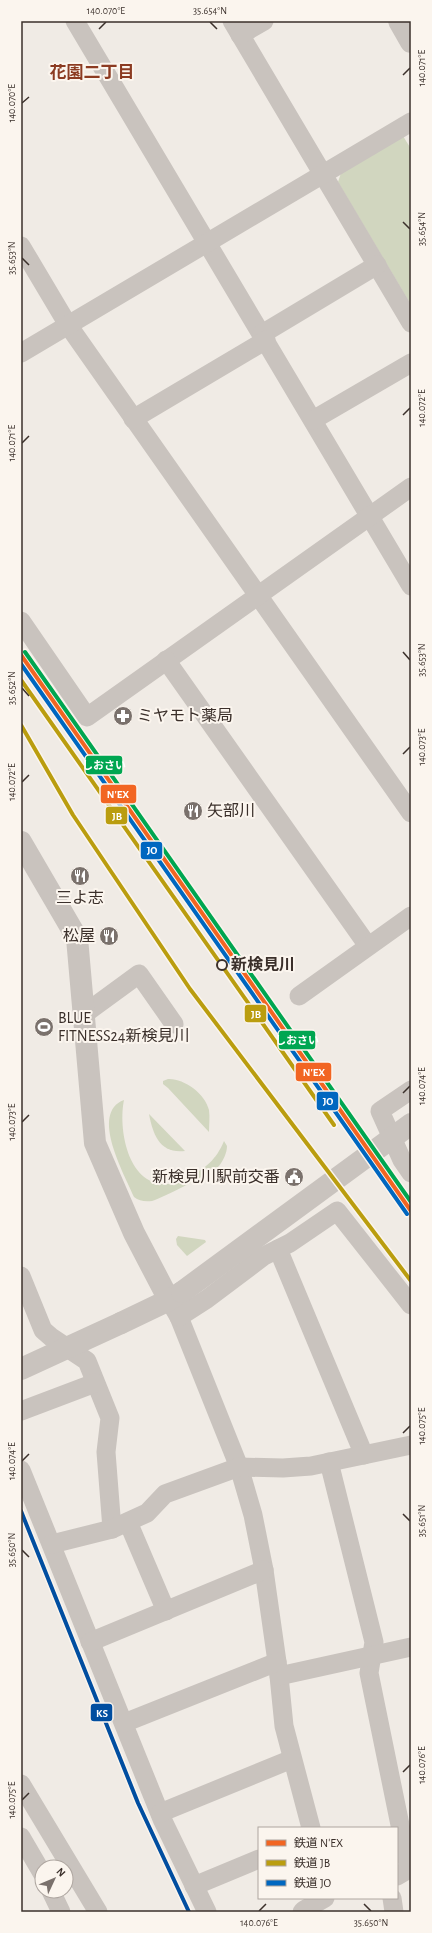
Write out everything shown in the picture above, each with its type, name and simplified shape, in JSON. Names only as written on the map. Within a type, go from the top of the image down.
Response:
[{"type":"street","points":[[75,21],[411,586]]},
{"type":"street","points":[[264,21],[236,28],[411,323]]},
{"type":"street","points":[[399,21],[411,42]]},
{"type":"street","points":[[21,353],[324,175],[411,122]]},
{"type":"street","points":[[21,246],[68,325],[411,812]]},
{"type":"street","points":[[133,419],[377,265]]},
{"type":"street","points":[[313,420],[411,363]]},
{"type":"street","points":[[21,621],[87,717],[257,594],[411,487]]},
{"type":"street","points":[[166,660],[368,946]]},
{"type":"street","points":[[21,842],[77,938],[95,1143],[134,1233],[177,1303],[239,1467],[253,1514],[264,1570],[278,1669],[284,1726],[311,1827]]},
{"type":"street","points":[[299,996],[411,916]]},
{"type":"street","points":[[84,1015],[139,974],[174,1024]]},
{"type":"street","points":[[408,1162],[380,1111],[411,1090]]},
{"type":"street","points":[[177,1303],[411,1124]]},
{"type":"street","points":[[21,1369],[121,1323],[177,1303],[207,1299],[264,1256],[290,1243],[337,1211],[411,1305]]},
{"type":"street","points":[[278,1249],[364,1455]]},
{"type":"street","points":[[21,1276],[43,1330],[51,1338],[87,1361],[110,1418],[106,1452],[120,1525],[166,1611]]},
{"type":"street","points":[[21,1411],[95,1383]]},
{"type":"street","points":[[52,1544],[120,1525],[147,1513],[165,1494],[239,1467],[283,1468],[311,1466],[411,1445]]},
{"type":"street","points":[[329,1462],[374,1642],[369,1673],[408,1848],[409,1869],[398,1875]]},
{"type":"street","points":[[21,1470],[160,1813],[207,1912]]},
{"type":"street","points":[[90,1642],[264,1570]]},
{"type":"street","points":[[124,1723],[278,1669],[372,1655],[411,1647]]},
{"type":"street","points":[[160,1813],[292,1758]]},
{"type":"street","points":[[21,1785],[98,1912]]},
{"type":"street","points":[[21,1837],[34,1859]]},
{"type":"street","points":[[194,1886],[258,1859]]},
{"type":"street","points":[[55,1899],[61,1912]]},
{"type":"street","points":[[302,1912],[323,1899]]},
{"type":"street","points":[[392,1899],[394,1912]]},
{"type":"green space","points":[[403,136],[411,149],[411,305],[338,182],[341,173]]},
{"type":"green space","points":[[174,1079],[187,1084],[198,1092],[203,1098],[209,1110],[209,1132],[163,1084],[163,1081]]},
{"type":"green space","points":[[124,1100],[123,1126],[125,1140],[129,1154],[135,1166],[143,1176],[154,1182],[168,1184],[188,1177],[210,1163],[218,1153],[224,1141],[227,1149],[219,1166],[176,1190],[152,1201],[140,1200],[134,1197],[112,1145],[109,1131],[110,1118],[114,1107]]},
{"type":"green space","points":[[149,1114],[185,1151],[169,1149],[159,1142],[153,1129]]},
{"type":"green space","points":[[178,1236],[205,1240],[206,1242],[187,1256],[177,1245],[176,1239]]},
{"type":"rail line","name":"N'EX","points":[[21,655],[411,1211]]},
{"type":"rail line","name":"JO","points":[[21,664],[407,1214]]},
{"type":"rail line","name":"JB","points":[[21,680],[334,1125]]},
{"type":"rail line","name":"JB","points":[[21,725],[73,815],[190,989],[411,1281]]},
{"type":"transit line","name":"しおさい","points":[[25,652],[411,1202]]},
{"type":"transit line","name":"KS","points":[[21,1511],[138,1803],[189,1912]]},
{"type":"place","name":"ミヤモト薬局","points":[[123,716]]},
{"type":"place","name":"矢部川","points":[[193,811]]},
{"type":"place","name":"三よ志","points":[[80,876]]},
{"type":"place","name":"松屋","points":[[109,936]]},
{"type":"place","name":"新検見川","points":[[222,965]]},
{"type":"place","name":"BLUE FITNESS24新検見川","points":[[44,1027]]},
{"type":"place","name":"新検見川駅前交番","points":[[294,1177]]},
{"type":"district","name":"花園二丁目","points":[[92,72]]}]
